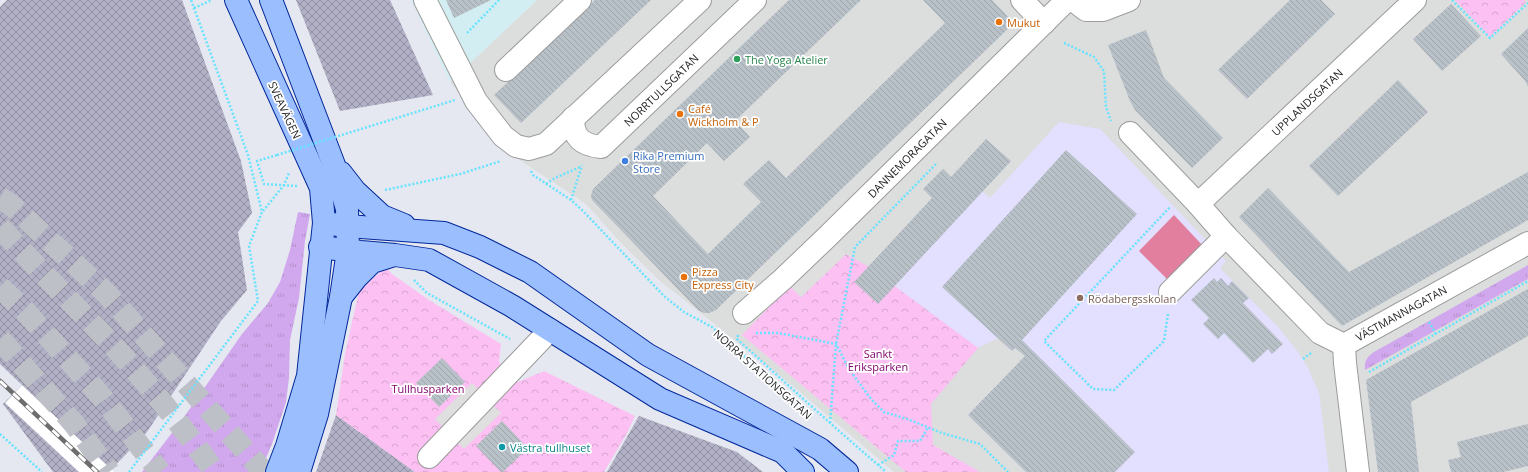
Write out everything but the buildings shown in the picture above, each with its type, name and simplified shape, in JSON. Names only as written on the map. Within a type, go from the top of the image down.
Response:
[{"type":"main road","name":"SVEAVÄGEN","points":[[236,0],[321,188],[324,223],[320,247],[308,376],[293,468]]},
{"type":"main road","points":[[271,0],[334,165],[347,210],[348,226],[348,251],[341,297],[317,414],[293,468]]},
{"type":"main road","points":[[334,165],[354,191],[382,216],[418,231]]},
{"type":"main road","points":[[324,223],[444,234],[480,247],[530,272],[648,355],[820,449],[847,472]]},
{"type":"main road","points":[[320,247],[348,251],[395,254],[429,260],[512,306],[660,399],[783,452],[803,472]]},
{"type":"main road","points":[[341,297],[356,278],[372,262],[395,254]]},
{"type":"street","points":[[425,0],[476,101],[503,136],[516,146],[530,149],[546,144],[700,0]]},
{"type":"street","points":[[506,70],[580,0]]},
{"type":"street","name":"NORRTULLSGATAN","points":[[573,118],[573,128],[579,139],[590,146],[601,147],[754,0]]},
{"type":"street","points":[[1022,0],[1044,23]]},
{"type":"street","name":"DANNEMORAGATAN","points":[[744,313],[783,279],[1067,0]]},
{"type":"street","points":[[1073,0],[1086,10],[1103,10],[1129,0]]},
{"type":"street","name":"UPPLANDSGATAN","points":[[1198,204],[1415,0]]},
{"type":"street","points":[[1121,128],[1198,204],[1226,236],[1320,333],[1344,345]]},
{"type":"street","points":[[1170,292],[1226,236]]},
{"type":"street","name":"VÄSTMANNAGATAN","points":[[1358,472],[1344,345],[1528,243]]},
{"type":"street","points":[[428,457],[550,330]]},
{"type":"path","points":[[190,0],[248,155],[262,212]]},
{"type":"path","points":[[194,8],[212,0]]},
{"type":"path","points":[[450,50],[499,0]]},
{"type":"path","points":[[1452,0],[1490,38],[1528,3]]},
{"type":"path","points":[[1064,43],[1094,57],[1104,71],[1106,107],[1121,128]]},
{"type":"path","points":[[129,472],[258,301],[248,246],[262,212],[284,186],[264,184],[257,161],[455,100]]},
{"type":"path","points":[[380,191],[460,174],[506,160]]},
{"type":"path","points":[[830,423],[836,344],[855,247],[937,163]]},
{"type":"path","name":"NORRA STATIONSGATAN","points":[[571,200],[581,167],[554,178],[546,184],[571,200],[664,296],[684,312],[712,327],[811,417]]},
{"type":"path","points":[[1166,211],[1044,341],[1093,389],[1114,390],[1164,341],[1170,292]]},
{"type":"path","points":[[410,276],[427,293],[530,351]]},
{"type":"path","points":[[1368,372],[1528,281]]},
{"type":"path","points":[[1427,318],[1436,334]]},
{"type":"path","points":[[754,333],[778,333],[836,344]]},
{"type":"path","points":[[737,339],[886,472]]},
{"type":"path","points":[[836,344],[849,368],[870,399],[884,412],[928,427],[942,434],[980,444],[1008,472]]},
{"type":"path","points":[[1303,359],[1314,351]]},
{"type":"path","points":[[878,465],[894,455],[898,441],[920,441],[928,427]]},
{"type":"path","points":[[0,434],[42,472]]},
{"type":"shaded area","points":[[7,0],[182,0],[241,161],[252,213],[238,232],[247,290],[221,321],[147,432],[109,472],[53,472],[3,404],[22,385],[0,364],[0,7]]},
{"type":"shaded area","points":[[296,0],[390,0],[433,95],[340,111]]},
{"type":"shaded area","points":[[411,0],[537,0],[450,82]]},
{"type":"shaded area","points":[[537,0],[1528,0],[1528,472],[894,472],[794,387],[661,282],[621,243],[586,204],[506,151],[450,82]]},
{"type":"shaded area","name":"Rödabergsskolan","points":[[1059,122],[1100,129],[1226,261],[1220,268],[1279,328],[1298,352],[1307,366],[1319,393],[1329,472],[1026,472],[968,415],[1031,350],[1022,341],[1012,351],[998,338],[978,348],[869,267],[961,173],[990,198]]},
{"type":"shaded area","points":[[1174,215],[1204,247],[1169,281],[1139,251]]},
{"type":"shaded area","points":[[828,236],[846,254],[801,297],[790,286]]},
{"type":"shaded area","points":[[472,383],[501,413],[464,449],[435,419]]},
{"type":"shaded area","points":[[336,415],[415,472],[316,472]]},
{"type":"shaded area","points":[[639,416],[737,452],[763,472],[607,472]]},
{"type":"green space","points":[[1455,0],[1524,0],[1526,2],[1490,37]]},
{"type":"green space","points":[[298,212],[310,214],[305,241],[299,298],[290,340],[289,378],[286,402],[272,444],[260,472],[142,472],[184,417],[242,334],[268,303],[280,282],[290,250]]},
{"type":"green space","name":"Sankt Eriksparken","points":[[846,254],[869,267],[978,348],[931,404],[933,445],[980,472],[906,472],[742,335],[790,286],[801,297]]},
{"type":"green space","points":[[1528,265],[1528,279],[1365,370],[1366,360],[1374,352]]},
{"type":"green space","name":"Tullhusparken","points":[[386,267],[392,274],[429,300],[501,344],[499,362],[518,382],[544,371],[635,416],[627,433],[604,472],[415,472],[336,415],[345,354],[359,291]]},
{"type":"pier","points":[[22,385],[114,472],[79,472],[5,403]]},
{"type":"tunnel","points":[[0,198],[10,204],[106,293],[264,472]]},
{"type":"tunnel","points":[[0,227],[128,363],[173,415],[215,472]]},
{"type":"tunnel","points":[[0,287],[25,311],[102,397],[160,472]]},
{"type":"tunnel","points":[[0,339],[75,425],[109,472]]},
{"type":"railway","points":[[0,381],[97,472]]},
{"type":"place","name":"Mukut","points":[[999,22]]},
{"type":"place","name":"The Yoga Atelier","points":[[737,59]]},
{"type":"place","name":"Café Wickholm & P","points":[[680,114]]},
{"type":"place","name":"Rika Premium Store","points":[[625,161]]},
{"type":"place","name":"Pizza Express City","points":[[684,277]]},
{"type":"place","name":"Rödabergsskolan","points":[[1080,298]]},
{"type":"place","name":"Västra tullhuset","points":[[502,447]]}]
